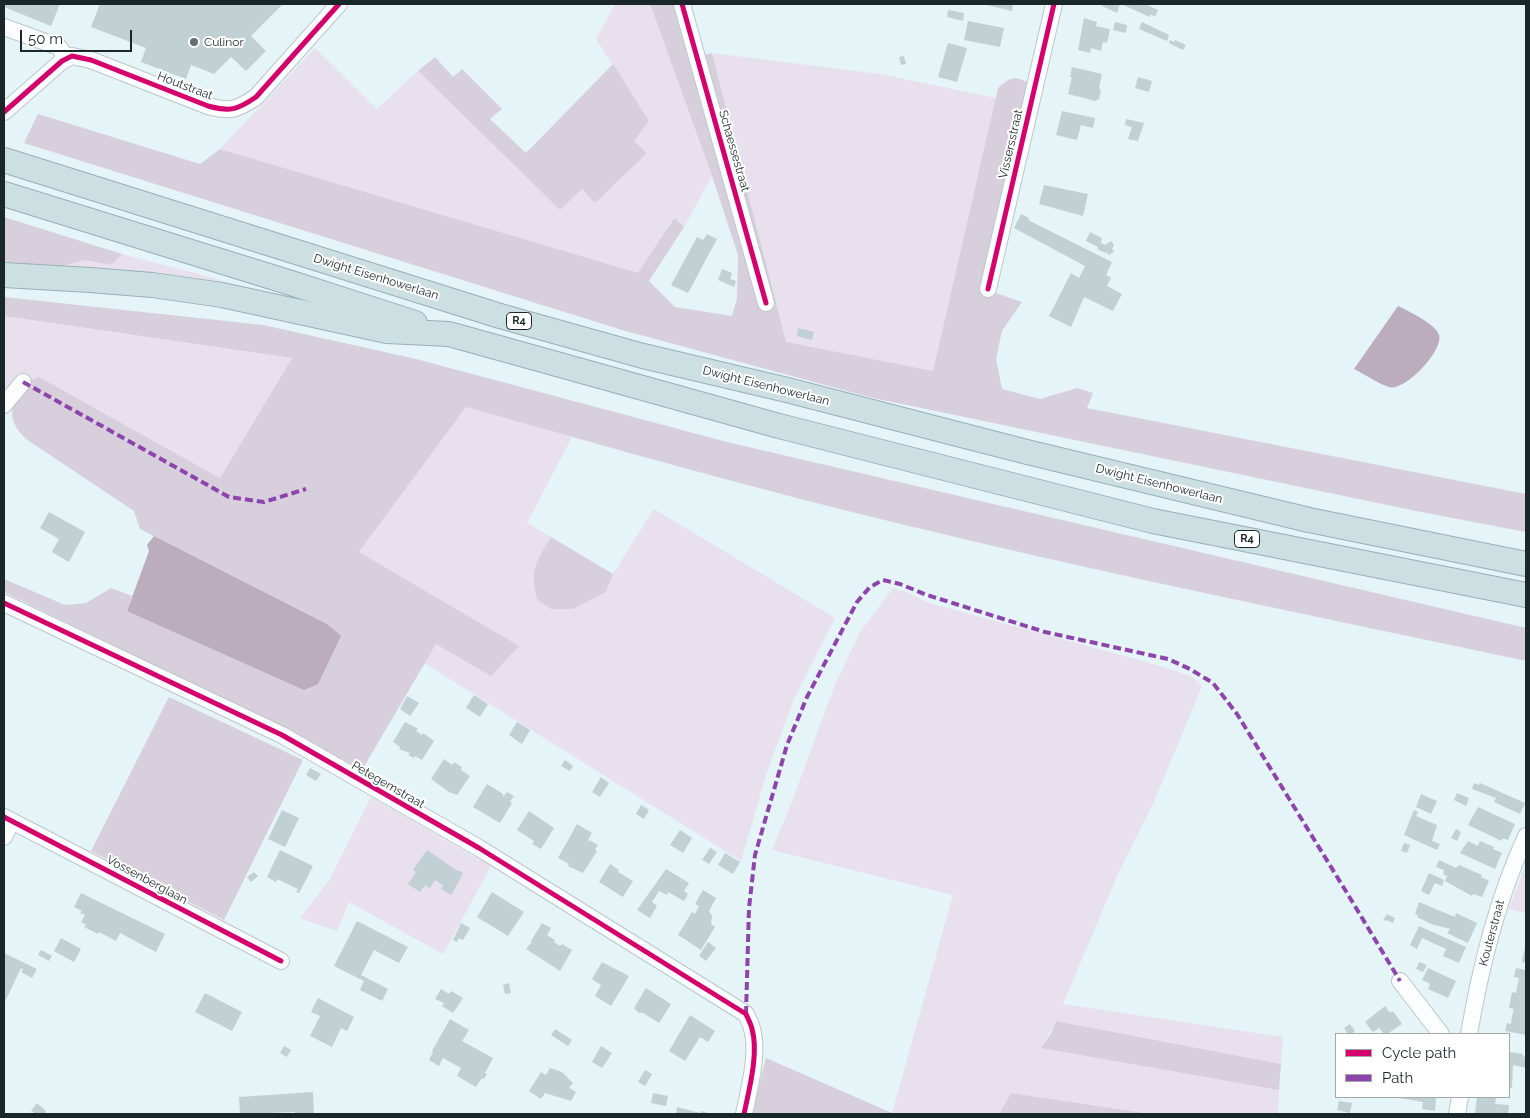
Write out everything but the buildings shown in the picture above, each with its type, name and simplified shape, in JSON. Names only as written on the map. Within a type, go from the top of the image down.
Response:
[{"type":"highway","name":"Dwight Eisenhowerlaan","points":[[10,162],[500,316],[643,356],[1299,518],[1526,564]]},
{"type":"highway","name":"R4","points":[[4,194],[449,334],[779,426],[1153,521],[1526,595]]},
{"type":"highway","points":[[4,275],[152,285],[222,295],[387,331],[449,334]]},
{"type":"highway","points":[[1460,582],[1492,602],[1526,610]]},
{"type":"street","name":"Houtstraat","points":[[66,58],[72,56],[84,58],[208,106],[221,110],[231,110],[242,107],[256,97],[339,4]]},
{"type":"street","name":"Schaessestraat","points":[[682,4],[766,303]]},
{"type":"street","name":"Vissersstraat","points":[[988,289],[1054,4]]},
{"type":"street","points":[[4,27],[59,47],[66,58],[4,112]]},
{"type":"street","points":[[4,405],[23,382]]},
{"type":"street","name":"Petegemstraat","points":[[4,603],[282,736],[479,848],[746,1014],[753,1030],[754,1052],[750,1087],[744,1114]]},
{"type":"street","points":[[4,837],[8,819]]},
{"type":"street","name":"Vossenberglaan","points":[[8,819],[281,961]]},
{"type":"street","name":"Kouterstraat","points":[[1469,1033],[1476,992],[1495,916],[1511,870],[1526,836]]},
{"type":"street","points":[[1400,982],[1441,1033]]},
{"type":"street","points":[[1457,1114],[1460,1098]]},
{"type":"shaded area","points":[[615,4],[650,4],[712,176],[684,227],[673,218],[638,274],[220,149],[315,48],[377,109],[418,71],[560,210],[582,189],[647,152],[633,141],[649,121],[596,39]]},
{"type":"shaded area","points":[[650,4],[675,4],[690,58],[712,53],[786,342],[933,371],[998,88],[1009,79],[1016,78],[1029,83],[981,288],[1022,302],[1002,331],[996,359],[1002,389],[1040,399],[1077,388],[1093,393],[1087,408],[1526,494],[1526,532],[1421,512],[873,398],[622,330],[24,143],[38,114],[200,164],[220,149],[638,273],[674,218],[684,227],[649,281],[675,307],[732,316],[737,298],[738,255],[712,176]]},
{"type":"shaded area","points":[[712,53],[880,74],[996,98],[933,371],[786,343]]},
{"type":"shaded area","points":[[435,57],[453,77],[462,69],[502,109],[490,119],[526,153],[613,64],[649,121],[634,141],[647,153],[595,203],[582,189],[560,210],[418,71]]},
{"type":"shaded area","points":[[4,217],[122,254],[114,263],[106,264],[85,260],[53,271],[4,270]]},
{"type":"shaded area","points":[[122,254],[221,280],[226,283],[224,289],[53,271],[82,260],[103,263],[113,262]]},
{"type":"shaded area","points":[[4,297],[263,325],[416,359],[727,442],[1526,628],[1526,661],[1137,578],[850,512],[466,407],[359,552],[519,646],[491,676],[436,644],[362,770],[285,729],[4,592],[4,579],[65,605],[86,603],[111,588],[132,596],[127,611],[327,624],[140,529],[134,511],[26,439],[15,426],[12,413],[20,385],[39,377],[220,478],[292,358],[4,316]]},
{"type":"shaded area","points":[[1398,306],[1421,318],[1433,327],[1439,335],[1439,342],[1430,359],[1413,377],[1396,387],[1389,387],[1354,369]]},
{"type":"shaded area","points":[[4,316],[292,358],[220,478],[39,377],[4,407]]},
{"type":"shaded area","points":[[466,407],[572,437],[527,523],[551,537],[537,562],[606,592],[613,574],[654,509],[835,618],[794,699],[767,772],[741,861],[424,663],[436,644],[359,552]]},
{"type":"shaded area","points":[[154,536],[327,624],[341,636],[318,684],[304,690],[127,611],[149,551],[147,545]]},
{"type":"shaded area","points":[[551,537],[613,574],[606,592],[573,609],[551,609],[537,599],[534,573],[538,560]]},
{"type":"shaded area","points":[[893,588],[929,603],[1147,662],[1191,676],[1202,686],[1154,802],[1118,874],[1063,1004],[1283,1037],[1281,1064],[1056,1021],[1042,1047],[1279,1090],[1278,1114],[1151,1114],[1011,1093],[999,1114],[892,1113],[953,895],[772,850],[834,687],[860,632]]},
{"type":"shaded area","points":[[169,697],[303,760],[224,920],[91,851]]},
{"type":"shaded area","points":[[371,797],[491,866],[443,954],[349,902],[337,931],[300,918],[330,879]]},
{"type":"shaded area","points":[[1526,864],[1526,913],[1509,909]]},
{"type":"shaded area","points":[[1056,1021],[1281,1064],[1279,1090],[1041,1048]]},
{"type":"shaded area","points":[[766,1058],[892,1113],[896,1114],[752,1114]]},
{"type":"shaded area","points":[[1011,1093],[1151,1114],[999,1114]]},
{"type":"marked path","points":[[23,382],[229,497],[264,502],[306,489]]},
{"type":"marked path","points":[[746,1014],[749,908],[755,855],[787,745],[807,697],[857,602],[870,587],[883,580],[1045,632],[1168,659],[1190,669],[1213,683],[1237,714],[1400,981]]},
{"type":"cycle path","points":[[4,112],[62,61],[72,56],[91,60],[208,106],[233,109],[244,105],[256,97],[339,4]]},
{"type":"cycle path","points":[[682,4],[766,303]]},
{"type":"cycle path","points":[[988,289],[1054,4]]},
{"type":"cycle path","points":[[4,603],[282,735],[479,848],[746,1014],[754,1039],[754,1060],[744,1114]]},
{"type":"cycle path","points":[[4,817],[281,961]]},
{"type":"place","name":"Culinor","points":[[194,42]]}]
